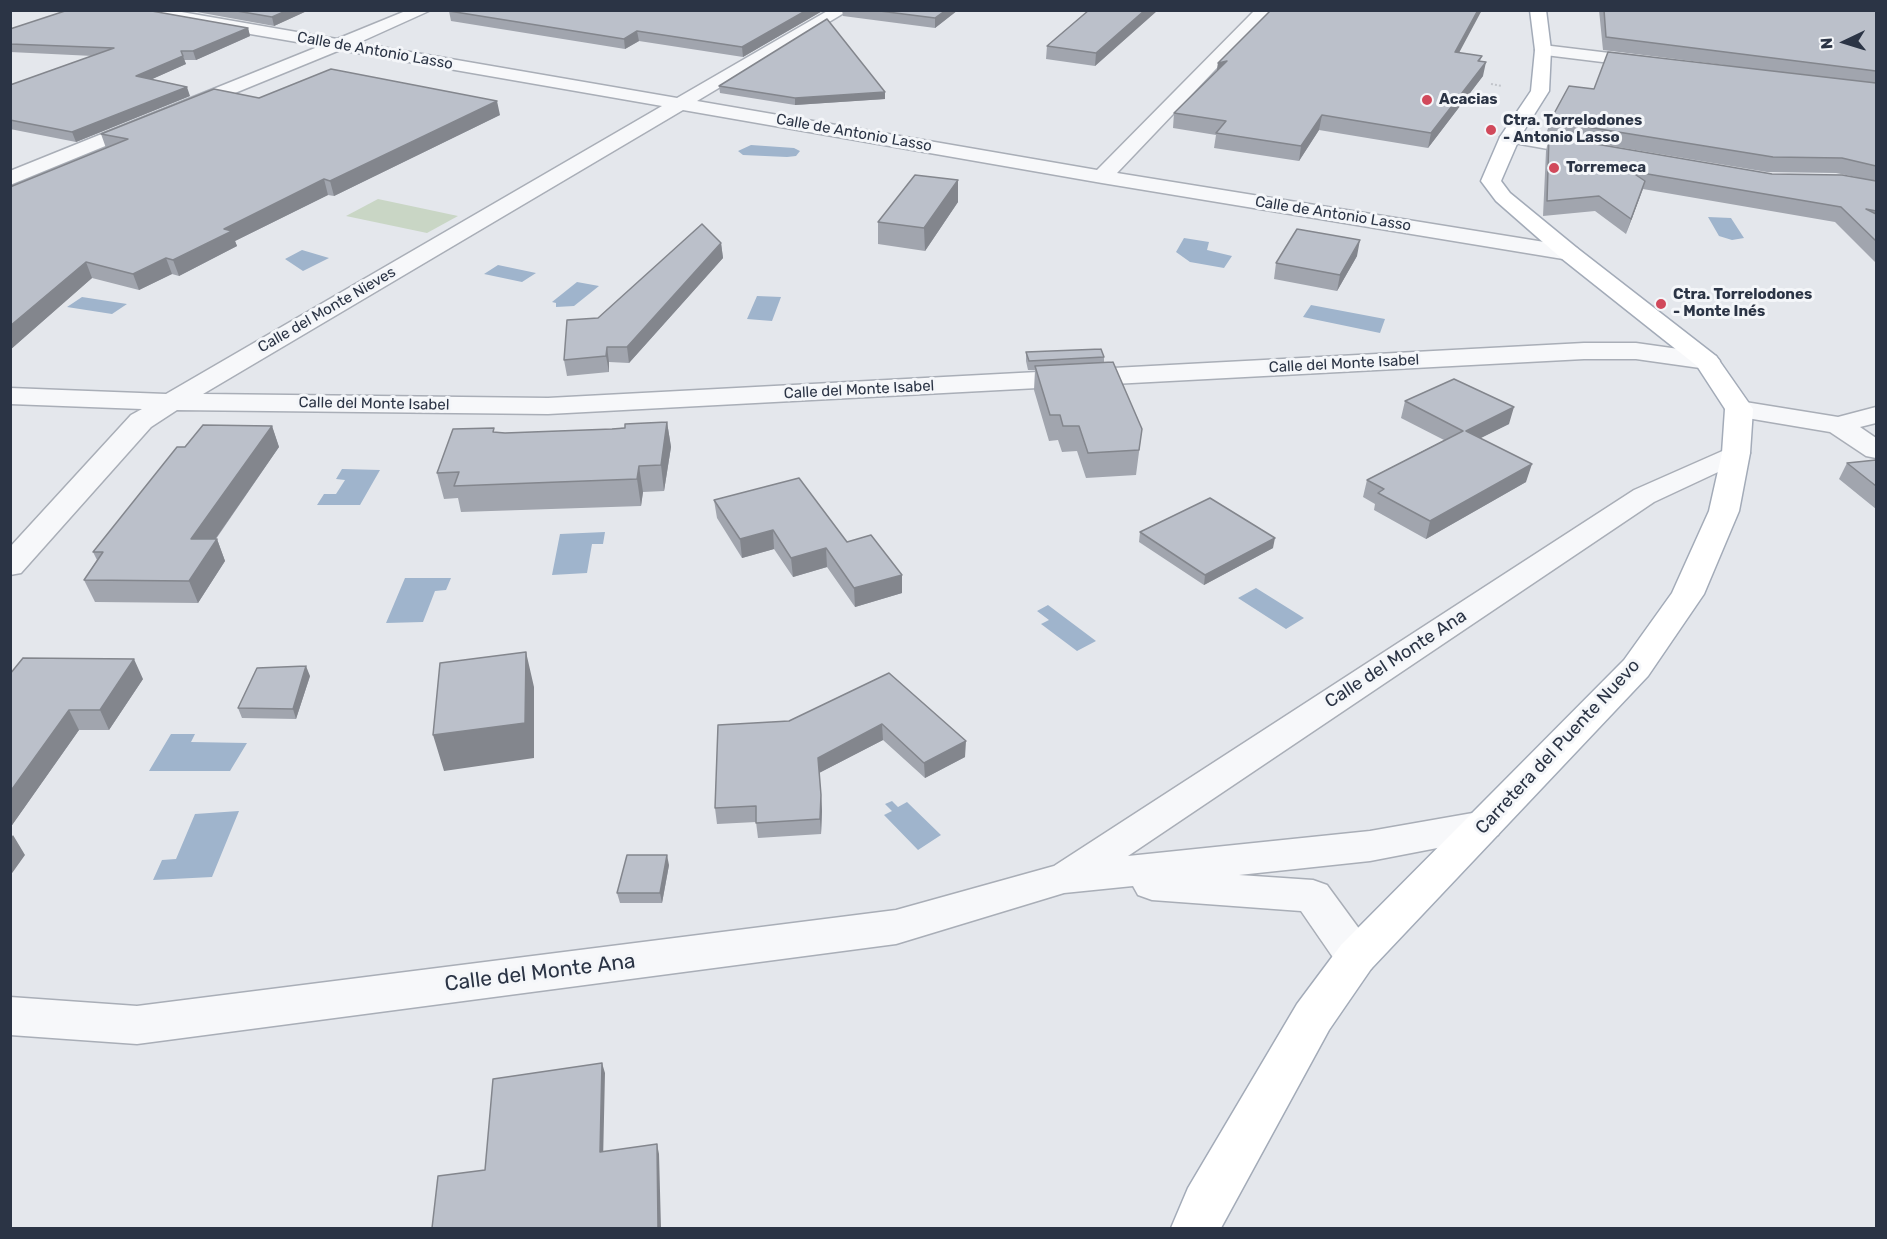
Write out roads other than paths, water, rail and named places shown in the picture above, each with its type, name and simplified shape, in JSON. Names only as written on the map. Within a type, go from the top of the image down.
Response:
[{"type":"main road","points":[[1538,10],[1543,50],[1540,91],[1510,137],[1491,181],[1503,197],[1569,253],[1707,361],[1739,409]]},
{"type":"main road","name":"Carretera del Puente Nuevo","points":[[1196,1228],[1206,1205],[1313,1017],[1356,957],[1636,668],[1688,594],[1724,511],[1736,453],[1739,409]]},
{"type":"street","name":"Calle de Antonio Lasso","points":[[140,10],[1102,177],[1569,253]]},
{"type":"street","points":[[10,179],[423,10]]},
{"type":"street","name":"Calle del Monte Nieves","points":[[10,566],[141,421],[841,10]]},
{"type":"street","points":[[1102,177],[1264,10]]},
{"type":"street","points":[[1543,50],[1669,65]]},
{"type":"street","points":[[1510,137],[1607,153]]},
{"type":"street","name":"Calle del Monte Isabel","points":[[10,396],[172,402],[548,406],[1584,351],[1636,351],[1707,361]]},
{"type":"street","points":[[1739,409],[1838,425],[1876,415]]},
{"type":"street","points":[[1838,425],[1876,450]]},
{"type":"street","name":"Calle del Monte Ana","points":[[1064,878],[1644,496],[1736,453]]},
{"type":"street","name":"Calle del Monte Ana","points":[[10,1016],[137,1025],[896,927],[1064,878],[1370,846],[1484,825]]},
{"type":"street","name":"Calle del Monte Ana","points":[[1064,878],[1313,896],[1356,957]]},
{"type":"water","points":[[751,145],[794,148],[800,151],[796,156],[787,157],[743,155],[738,151]]},
{"type":"water","points":[[1708,217],[1731,218],[1744,238],[1732,240],[1719,236]]},
{"type":"water","points":[[1184,238],[1209,242],[1207,250],[1232,256],[1224,268],[1190,262],[1176,252]]},
{"type":"water","points":[[302,250],[329,258],[303,271],[285,259]]},
{"type":"water","points":[[498,265],[536,273],[522,282],[484,274]]},
{"type":"water","points":[[577,282],[599,286],[574,306],[556,307],[556,303],[552,302]]},
{"type":"water","points":[[757,296],[781,297],[772,321],[747,319]]},
{"type":"water","points":[[82,297],[127,304],[112,314],[67,307]]},
{"type":"water","points":[[1311,305],[1385,319],[1380,333],[1303,317]]},
{"type":"water","points":[[342,469],[380,470],[360,505],[317,505],[324,494],[336,494],[345,480],[336,479]]},
{"type":"water","points":[[605,532],[603,544],[592,544],[587,573],[552,575],[560,534]]},
{"type":"water","points":[[405,578],[451,578],[446,590],[435,591],[423,622],[386,623]]},
{"type":"water","points":[[1256,588],[1304,618],[1286,629],[1238,598]]},
{"type":"water","points":[[1048,605],[1096,641],[1077,651],[1041,624],[1049,620],[1037,611]]},
{"type":"water","points":[[171,734],[195,734],[191,742],[247,743],[230,771],[149,771]]},
{"type":"water","points":[[892,801],[898,807],[907,802],[941,835],[918,850],[884,815],[892,811],[885,804]]},
{"type":"water","points":[[239,811],[212,877],[153,880],[162,860],[176,859],[195,814]]},
{"type":"place","name":"Acacias","points":[[1427,100]]},
{"type":"place","name":"Ctra. Torrelodones - Antonio Lasso","points":[[1491,130]]},
{"type":"place","name":"Torremeca","points":[[1554,168]]},
{"type":"place","name":"Ctra. Torrelodones - Monte Inés","points":[[1661,304]]}]
